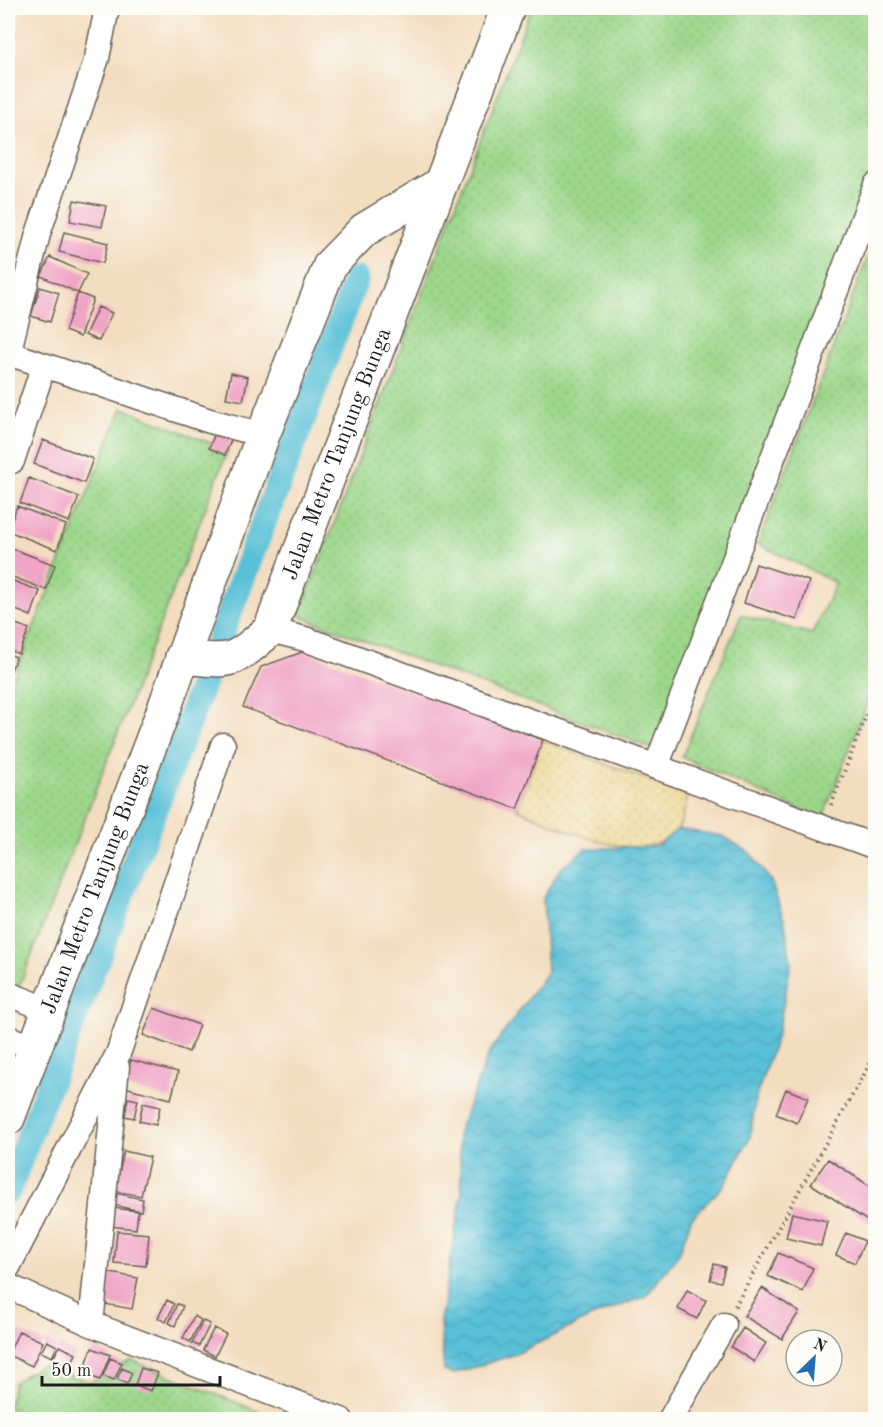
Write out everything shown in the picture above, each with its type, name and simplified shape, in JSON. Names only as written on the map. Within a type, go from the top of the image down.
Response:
[{"type":"main road","name":"Jalan Metro Tanjung Bunga","points":[[182,657],[231,660],[270,630],[280,609],[501,15]]},
{"type":"main road","name":"Jalan Metro Tanjung Bunga","points":[[8,1118],[21,1043],[50,1010],[263,435],[330,265],[364,230],[439,185]]},
{"type":"street","points":[[107,8],[97,58],[38,234],[8,353],[210,421],[263,435]]},
{"type":"street","points":[[656,767],[876,185]]},
{"type":"street","points":[[9,465],[39,380]]},
{"type":"street","points":[[270,630],[305,639],[876,847]]},
{"type":"street","points":[[8,1266],[118,1054],[223,745]]},
{"type":"street","points":[[8,994],[50,1010]]},
{"type":"street","points":[[91,1324],[118,1054]]},
{"type":"street","points":[[8,1286],[91,1324],[341,1419]]},
{"type":"street","points":[[670,1419],[724,1325]]},
{"type":"path","points":[[822,828],[876,691]]},
{"type":"path","points":[[724,1325],[876,1053]]},
{"type":"green space","points":[[531,8],[875,8],[875,164],[654,749],[299,616]]},
{"type":"green space","points":[[875,238],[875,683],[822,820],[682,757],[741,615],[812,634],[836,583],[758,544]]},
{"type":"green space","points":[[122,408],[228,450],[19,987],[8,983],[8,691]]},
{"type":"green space","points":[[131,1360],[277,1419],[25,1419],[8,1407],[14,1382],[41,1365],[91,1382]]},
{"type":"sand","points":[[543,740],[688,795],[679,827],[662,842],[643,847],[622,846],[577,834],[517,809]]},
{"type":"water","points":[[678,829],[723,836],[750,853],[771,881],[785,923],[791,963],[778,1032],[756,1097],[750,1137],[725,1184],[691,1219],[679,1254],[646,1296],[591,1317],[516,1354],[453,1374],[444,1371],[440,1321],[462,1192],[458,1132],[489,1053],[547,972],[543,898],[560,869],[585,849],[657,846]]},
{"type":"building","points":[[74,200],[106,206],[102,227],[70,221]]},
{"type":"building","points":[[64,232],[108,243],[103,263],[59,252]]},
{"type":"building","points":[[50,257],[87,274],[78,293],[41,276]]},
{"type":"building","points":[[40,287],[59,293],[50,322],[31,316]]},
{"type":"building","points":[[78,293],[93,299],[80,337],[65,331]]},
{"type":"building","points":[[98,307],[112,313],[99,341],[85,335]]},
{"type":"building","points":[[231,373],[248,377],[243,401],[226,398]]},
{"type":"building","points":[[218,426],[234,433],[225,455],[209,448]]},
{"type":"building","points":[[43,440],[93,459],[84,483],[34,464]]},
{"type":"building","points":[[29,478],[79,497],[69,522],[20,503]]},
{"type":"building","points":[[17,506],[66,525],[57,550],[8,531]]},
{"type":"building","points":[[8,547],[55,565],[46,590],[8,575]]},
{"type":"building","points":[[756,564],[809,581],[797,620],[744,603]]},
{"type":"building","points":[[8,579],[40,591],[31,616],[8,607]]},
{"type":"building","points":[[8,621],[29,629],[19,654],[8,650]]},
{"type":"building","points":[[305,651],[543,740],[517,809],[243,707],[261,667]]},
{"type":"building","points":[[8,654],[16,657],[8,679]]},
{"type":"building","points":[[154,1008],[199,1025],[189,1052],[143,1035]]},
{"type":"building","points":[[131,1060],[178,1072],[171,1099],[124,1087]]},
{"type":"building","points":[[786,1089],[808,1098],[797,1123],[776,1114]]},
{"type":"building","points":[[128,1098],[138,1100],[134,1118],[125,1116]]},
{"type":"building","points":[[143,1103],[160,1107],[156,1125],[139,1121]]},
{"type":"building","points":[[124,1151],[150,1157],[141,1196],[115,1191]]},
{"type":"building","points":[[828,1159],[876,1190],[876,1218],[872,1224],[811,1184]]},
{"type":"building","points":[[115,1193],[143,1199],[141,1211],[112,1205]]},
{"type":"building","points":[[111,1208],[138,1211],[136,1229],[109,1226]]},
{"type":"building","points":[[792,1213],[827,1221],[821,1246],[786,1238]]},
{"type":"building","points":[[117,1231],[149,1234],[146,1266],[114,1263]]},
{"type":"building","points":[[846,1233],[865,1241],[855,1263],[836,1255]]},
{"type":"building","points":[[778,1253],[813,1268],[803,1292],[768,1276]]},
{"type":"building","points":[[714,1264],[725,1267],[721,1282],[710,1280]]},
{"type":"building","points":[[105,1272],[138,1278],[132,1309],[99,1303]]},
{"type":"building","points":[[762,1288],[799,1312],[789,1328],[784,1328],[782,1339],[744,1316]]},
{"type":"building","points":[[687,1290],[706,1300],[697,1319],[678,1309]]},
{"type":"building","points":[[167,1300],[174,1304],[166,1322],[158,1318]]},
{"type":"building","points":[[177,1304],[183,1306],[175,1326],[169,1323]]},
{"type":"building","points":[[194,1316],[201,1320],[190,1342],[183,1338]]},
{"type":"building","points":[[203,1321],[210,1324],[199,1346],[192,1343]]},
{"type":"building","points":[[214,1328],[226,1334],[215,1356],[203,1350]]},
{"type":"building","points":[[743,1328],[766,1343],[754,1362],[731,1347]]},
{"type":"building","points":[[19,1331],[43,1342],[32,1366],[8,1355]]},
{"type":"building","points":[[47,1341],[57,1346],[52,1357],[41,1352]]},
{"type":"building","points":[[60,1346],[76,1354],[69,1367],[53,1358]]},
{"type":"building","points":[[92,1348],[110,1355],[100,1380],[83,1373]]},
{"type":"building","points":[[110,1358],[122,1363],[114,1380],[103,1376]]},
{"type":"building","points":[[122,1368],[132,1373],[127,1384],[117,1379]]},
{"type":"building","points":[[141,1368],[158,1373],[151,1391],[135,1385]]},
{"type":"waterway","points":[[219,640],[356,279]]},
{"type":"waterway","points":[[8,1191],[204,681]]}]
